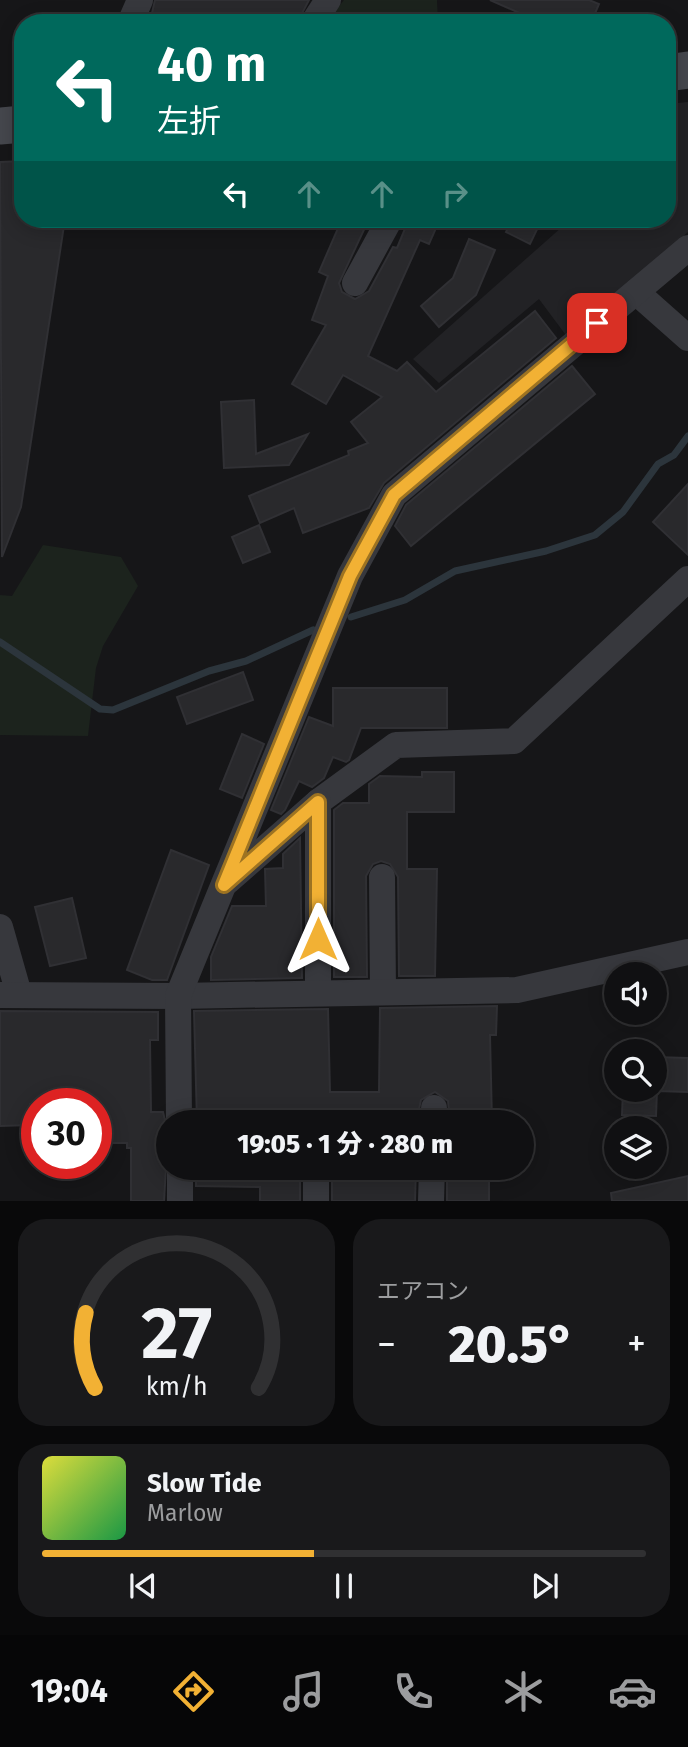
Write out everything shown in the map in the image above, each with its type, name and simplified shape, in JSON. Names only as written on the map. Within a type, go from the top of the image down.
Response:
[{"type":"street","points":[[355,283],[385,228]]},
{"type":"street","points":[[179,1110],[178,996],[350,576],[394,495],[688,248]]},
{"type":"street","points":[[636,292],[688,338]]},
{"type":"street","points":[[224,885],[318,802],[396,745],[514,741],[688,579]]},
{"type":"street","points":[[318,802],[318,993]]},
{"type":"street","points":[[382,877],[383,992]]},
{"type":"street","points":[[0,927],[9,995],[178,996],[517,990],[688,952]]},
{"type":"street","points":[[180,1180],[180,1201]]},
{"type":"street","points":[[316,1180],[316,1201]]},
{"type":"street","points":[[431,1201],[432,1180]]},
{"type":"shaded area","points":[[344,0],[437,0],[438,14],[333,14]]},
{"type":"shaded area","points":[[688,102],[688,232],[568,338],[539,299],[439,383],[413,359],[561,228],[676,228],[676,103]]},
{"type":"shaded area","points":[[43,545],[121,557],[138,586],[103,646],[96,668],[88,736],[0,735],[0,595],[12,596]]},
{"type":"building","points":[[155,0],[309,0],[302,14],[152,13]]},
{"type":"building","points":[[490,0],[589,0],[599,4],[595,14],[522,14]]},
{"type":"building","points":[[14,161],[14,228],[64,228],[21,507],[2,557],[0,162]]},
{"type":"building","points":[[338,228],[365,228],[339,283],[342,292],[355,299],[369,291],[393,247],[397,248],[405,228],[436,228],[429,244],[420,240],[368,356],[397,371],[407,362],[436,392],[535,311],[556,338],[384,483],[369,508],[303,533],[294,508],[260,523],[249,496],[349,455],[348,451],[368,443],[351,422],[382,397],[343,375],[326,404],[292,384],[326,325],[312,320],[328,276],[319,272]]},
{"type":"building","points":[[508,228],[538,228],[530,244],[506,232]]},
{"type":"building","points":[[469,239],[495,250],[476,295],[439,327],[421,306],[453,278]]},
{"type":"building","points":[[572,366],[595,394],[411,546],[395,526],[406,505]]},
{"type":"building","points":[[254,400],[256,454],[308,434],[289,465],[224,468],[221,402]]},
{"type":"building","points":[[688,484],[688,555],[653,522]]},
{"type":"building","points":[[259,525],[270,552],[243,563],[232,537]]},
{"type":"building","points":[[243,672],[253,700],[187,724],[177,697]]},
{"type":"building","points":[[333,688],[447,688],[447,728],[361,728],[349,760],[346,762],[333,757],[324,778],[312,787],[299,781],[285,810],[281,814],[271,810],[309,717],[333,726]]},
{"type":"building","points":[[242,734],[264,744],[242,798],[220,789]]},
{"type":"building","points":[[422,772],[454,772],[454,812],[407,812],[407,869],[437,869],[435,976],[399,976],[398,877],[390,864],[381,861],[373,864],[366,876],[367,977],[334,977],[334,810],[343,803],[369,803],[369,784],[380,776],[422,777]]},
{"type":"building","points":[[300,838],[302,978],[211,980],[211,957],[232,906],[266,906],[265,869],[283,868],[283,854]]},
{"type":"building","points":[[171,850],[209,865],[167,980],[152,980],[127,970]]},
{"type":"building","points":[[72,898],[86,958],[50,966],[35,907]]},
{"type":"building","points":[[497,1006],[496,1035],[490,1035],[492,1110],[449,1110],[448,1101],[435,1092],[421,1100],[419,1110],[197,1110],[194,1011],[328,1009],[330,1092],[379,1092],[380,1008]]},
{"type":"building","points":[[0,1011],[158,1012],[158,1040],[150,1040],[151,1112],[156,1112],[156,1180],[165,1180],[164,1201],[131,1201],[131,1148],[127,1148],[127,1143],[112,1143],[112,1088],[21,1088],[21,1125],[0,1126]]},
{"type":"building","points":[[667,1057],[688,1058],[688,1092],[667,1091]]},
{"type":"building","points":[[623,1102],[657,1102],[656,1116],[622,1115]]},
{"type":"building","points":[[688,1176],[688,1201],[612,1201],[611,1193]]},
{"type":"building","points":[[196,1180],[300,1180],[300,1201],[260,1201],[260,1187],[196,1186]]},
{"type":"building","points":[[332,1180],[416,1180],[415,1201],[332,1201]]},
{"type":"building","points":[[447,1180],[489,1180],[489,1201],[447,1201]]},
{"type":"waterway","points":[[351,617],[405,600],[455,571],[546,551],[595,535],[623,512],[658,464],[674,455],[688,436]]},
{"type":"waterway","points":[[0,642],[100,709],[113,710],[209,671],[246,661],[313,630]]},
{"type":"route","points":[[318,939],[318,802],[224,885],[350,576],[394,495],[597,323]]}]
